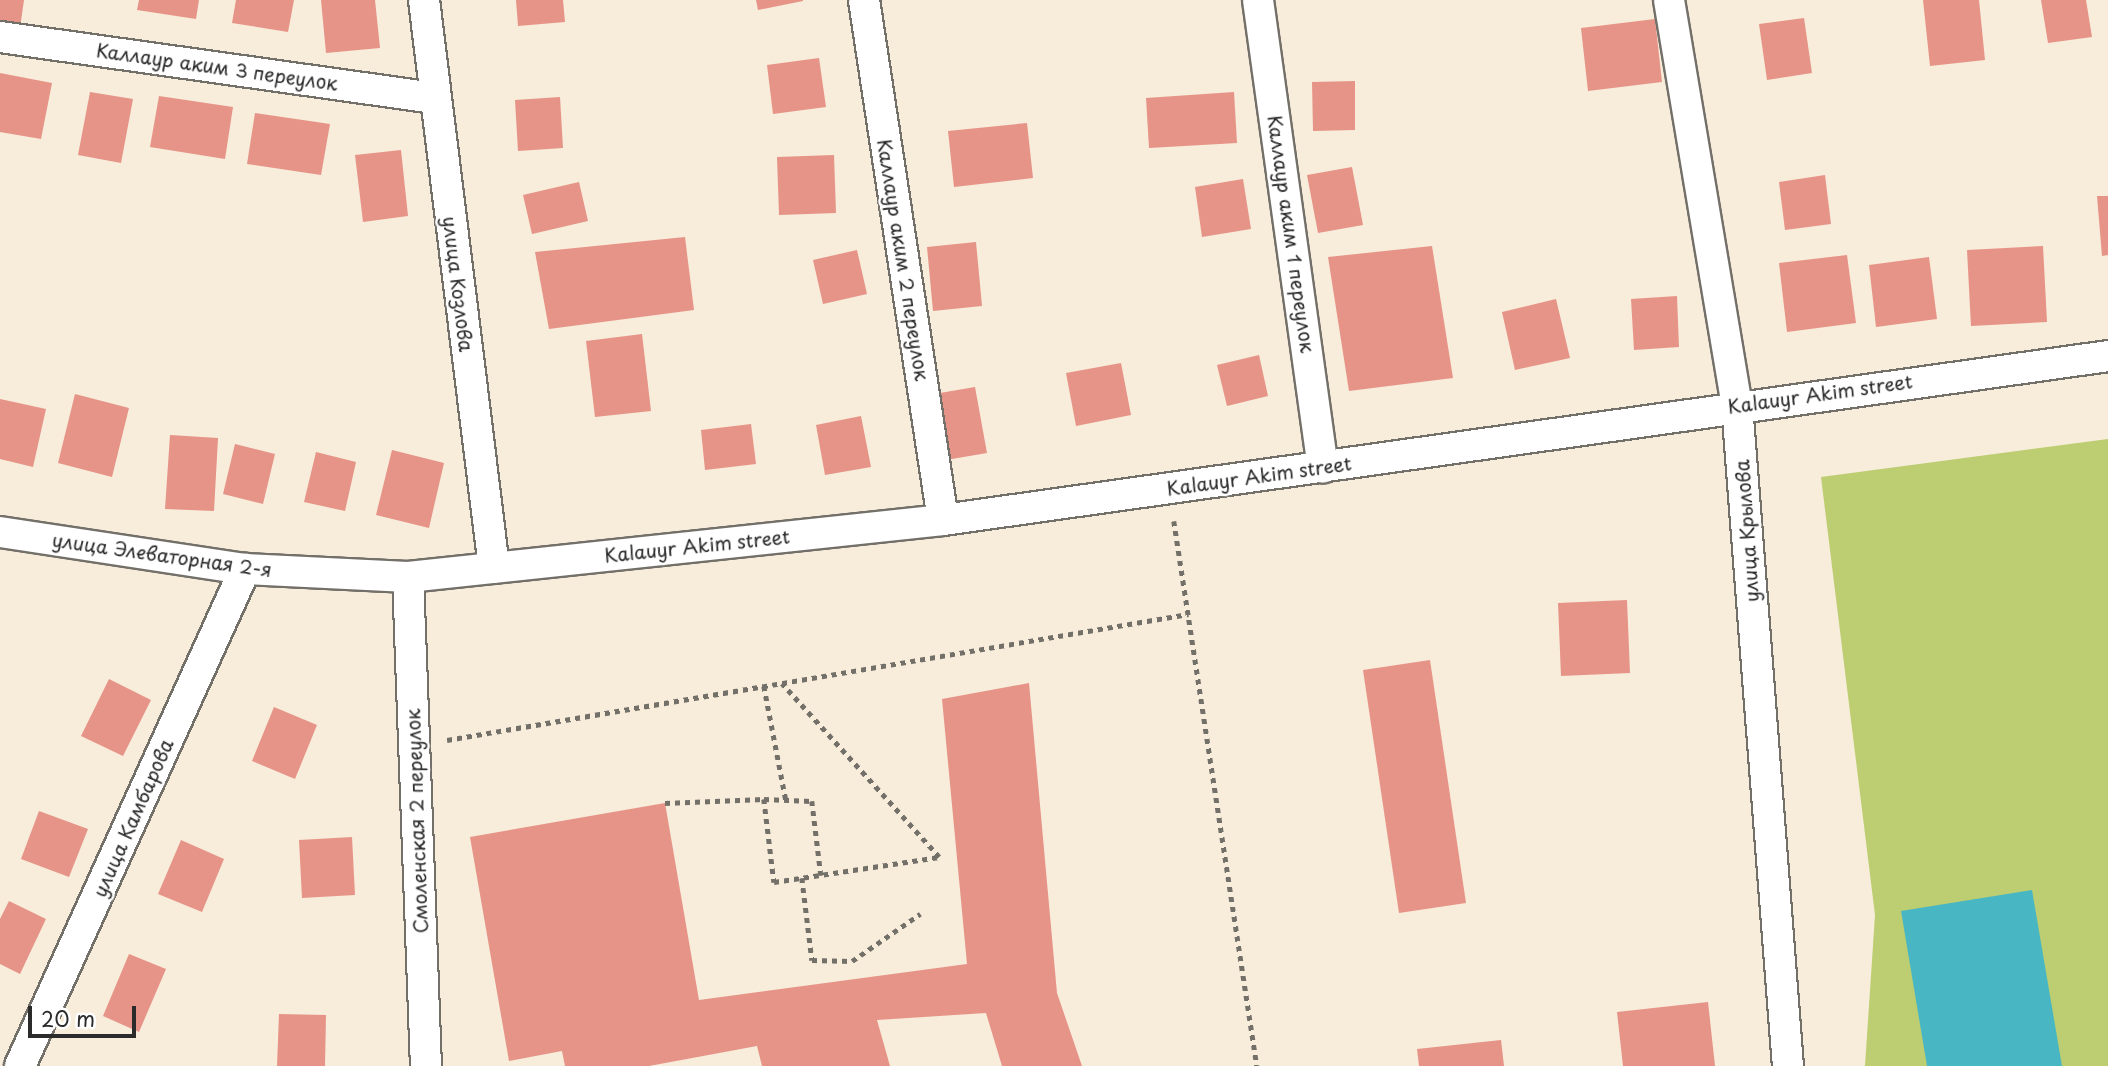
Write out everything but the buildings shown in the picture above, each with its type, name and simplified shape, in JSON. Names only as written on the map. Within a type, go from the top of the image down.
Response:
[{"type":"street","name":"улица Козлова","points":[[424,0],[494,568]]},
{"type":"street","name":"Каллаур аким 2 переулок","points":[[864,0],[943,520]]},
{"type":"street","name":"Каллаур аким 1 переулок","points":[[1258,0],[1323,468]]},
{"type":"street","name":"улица Крылова","points":[[1669,0],[1737,405],[1788,1066]]},
{"type":"street","name":"Каллаур аким 3 переулок","points":[[0,37],[434,98]]},
{"type":"street","name":"Kalauyr Akim street","points":[[408,576],[943,520],[1323,468],[1737,405],[2108,356]]},
{"type":"street","name":"улица Элеваторная 2-я","points":[[0,532],[245,569],[408,576]]},
{"type":"street","name":"улица Камбарова","points":[[20,1066],[245,569]]},
{"type":"street","name":"Смоленская 2 переулок","points":[[408,576],[426,1066]]},
{"type":"path","points":[[1169,489],[1257,1066]]},
{"type":"path","points":[[438,741],[1188,614]]},
{"type":"path","points":[[764,799],[774,882],[939,857],[782,683]]},
{"type":"path","points":[[764,686],[786,800]]},
{"type":"path","points":[[665,803],[764,799],[812,801],[821,875]]},
{"type":"path","points":[[802,878],[811,960],[852,961],[920,915]]},
{"type":"green space","points":[[2108,439],[2108,1066],[1865,1066],[1875,915],[1821,477]]},
{"type":"water","points":[[2032,890],[2062,1066],[1927,1066],[1901,911]]}]
